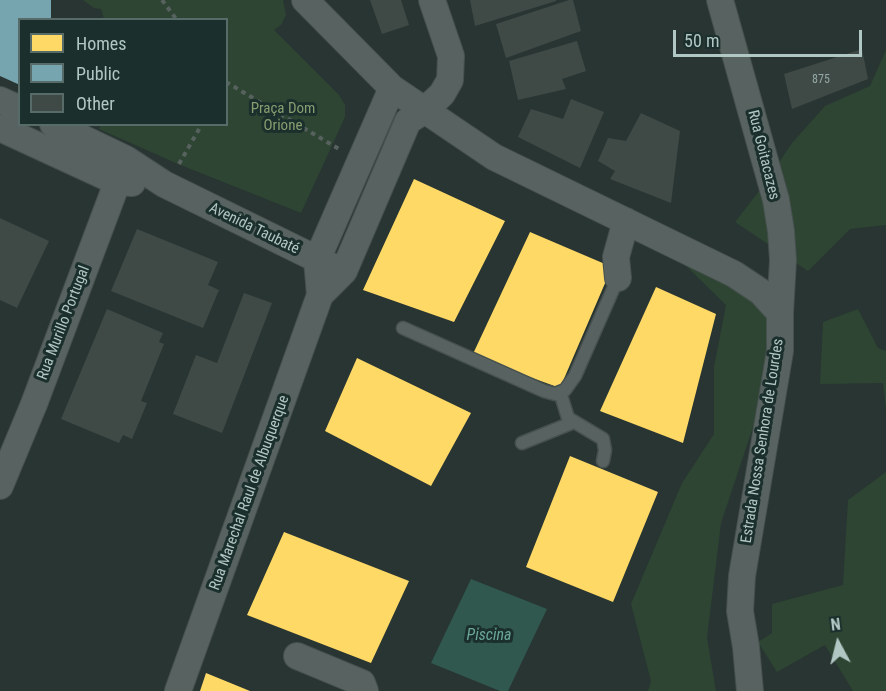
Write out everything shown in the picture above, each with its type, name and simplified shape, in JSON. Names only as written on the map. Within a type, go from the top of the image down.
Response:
[{"type":"street","points":[[305,0],[392,88],[494,157],[734,274],[761,292],[780,313]]},
{"type":"street","name":"Rua Marechal Raul de Albuquerque","points":[[320,295],[344,271],[408,121],[425,110],[442,94],[450,80],[451,56],[432,0]]},
{"type":"street","name":"Rua Goitacazes","points":[[720,0],[751,104],[776,200],[783,260],[780,313]]},
{"type":"street","name":"Rua Marechal Raul de Albuquerque","points":[[178,691],[320,295],[317,260],[392,88]]},
{"type":"street","points":[[0,100],[18,108]]},
{"type":"street","name":"Avenida Taubaté","points":[[56,126],[122,171]]},
{"type":"street","name":"Avenida Taubaté","points":[[0,128],[122,171],[171,174],[317,260],[344,271]]},
{"type":"street","name":"Rua Murillo Portugal","points":[[0,486],[34,404],[122,171]]},
{"type":"street","points":[[618,278],[616,257],[633,224]]},
{"type":"street","name":"Estrada Nossa Senhora de Lourdes","points":[[750,691],[740,611],[742,576],[780,351],[780,313]]},
{"type":"street","points":[[297,656],[362,682],[365,691]]},
{"type":"lane","points":[[403,328],[555,394],[566,390],[575,376],[618,278]]},
{"type":"lane","points":[[560,392],[566,416],[603,439],[605,450],[603,461]]},
{"type":"lane","points":[[522,443],[574,422]]},
{"type":"path","points":[[162,0],[176,18]]},
{"type":"path","points":[[228,83],[360,161]]},
{"type":"path","points":[[171,174],[201,126]]},
{"type":"green space","name":"Praça Dom Orione","points":[[83,0],[283,0],[286,15],[281,25],[274,30],[339,95],[345,105],[345,117],[301,213],[178,164],[99,129],[100,126],[228,126],[228,18],[104,18],[101,9],[94,8]]},
{"type":"green space","points":[[886,50],[886,225],[850,229],[808,271],[735,222],[792,143],[825,106],[870,86]]},
{"type":"green space","points":[[679,259],[763,302],[779,349],[721,523],[707,638],[716,691],[648,691],[651,681],[631,604],[682,483],[714,434],[714,367],[726,305]]},
{"type":"green space","points":[[858,309],[878,348],[886,351],[886,409],[883,383],[820,384],[823,322]]},
{"type":"green space","points":[[886,472],[886,691],[853,691],[825,645],[777,672],[758,642],[772,633],[772,604],[843,585],[848,500]]},
{"type":"water","name":"Piscina","points":[[471,579],[547,609],[508,691],[500,691],[431,663]]},
{"type":"building: Homes","points":[[414,179],[505,221],[454,322],[363,290]]},
{"type":"building: Homes","points":[[530,232],[612,267],[560,388],[472,356]]},
{"type":"building: Homes","points":[[656,287],[716,314],[683,443],[600,411]]},
{"type":"building: Homes","points":[[357,358],[471,413],[431,486],[325,431]]},
{"type":"building: Homes","points":[[570,456],[658,492],[613,602],[526,567]]},
{"type":"building: Homes","points":[[284,532],[409,581],[371,663],[247,615]]},
{"type":"building: Homes","points":[[206,673],[250,691],[200,691]]},
{"type":"building: Public","points":[[0,0],[51,0],[51,18],[18,18],[18,84],[0,76]]},
{"type":"building: Other","points":[[370,0],[401,0],[409,25],[382,34]]},
{"type":"building: Other","points":[[470,0],[556,0],[556,1],[475,26]]},
{"type":"building: Other","points":[[573,0],[581,31],[506,58],[496,24]]},
{"type":"building: Other","points":[[577,41],[586,71],[562,79],[566,89],[518,100],[509,61]]},
{"type":"building: Other","points":[[862,49],[868,79],[792,109],[784,74]]},
{"type":"building: Other","points":[[571,99],[604,112],[580,168],[518,137],[531,109],[563,119]]},
{"type":"building: Other","points":[[641,113],[680,131],[671,203],[610,179],[615,171],[598,161],[608,138],[626,141]]},
{"type":"building: Other","points":[[0,218],[49,241],[17,308],[0,300]]},
{"type":"building: Other","points":[[137,229],[218,262],[208,285],[219,290],[203,328],[111,291]]},
{"type":"building: Other","points":[[244,293],[272,303],[222,433],[173,414],[196,355],[217,363]]},
{"type":"building: Other","points":[[107,309],[163,333],[159,342],[164,344],[141,401],[147,403],[132,439],[123,435],[119,443],[61,419]]}]
